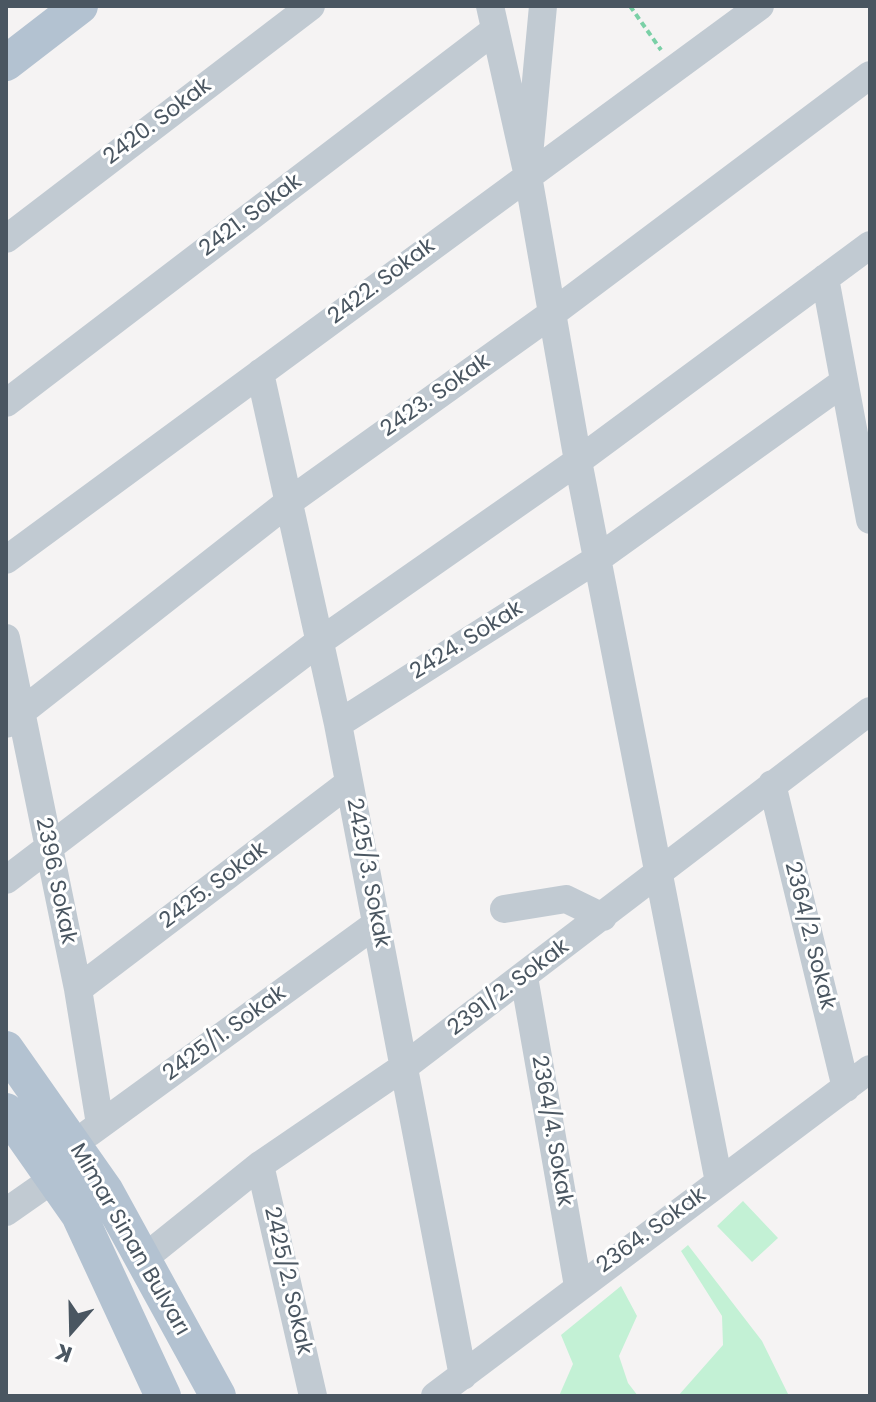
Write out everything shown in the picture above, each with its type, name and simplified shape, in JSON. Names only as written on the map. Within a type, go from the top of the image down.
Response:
[{"type":"main road","points":[[6,63],[80,6]]},
{"type":"main road","name":"Mimar Sinan Bulvarı","points":[[6,1049],[88,1135],[105,1190],[218,1396]]},
{"type":"main road","name":"Mimar Sinan Bulvarı","points":[[6,1111],[56,1177],[79,1215],[163,1396]]},
{"type":"street","name":"2420. Sokak","points":[[6,239],[311,6]]},
{"type":"street","points":[[528,176],[537,38],[543,6]]},
{"type":"street","name":"2422. Sokak","points":[[6,560],[760,6]]},
{"type":"street","points":[[493,18],[528,176],[550,315],[719,1182]]},
{"type":"street","name":"2421. Sokak","points":[[6,403],[493,18]]},
{"type":"street","name":"2423. Sokak","points":[[14,718],[290,501],[550,315],[870,75]]},
{"type":"street","points":[[6,880],[319,642],[578,461],[870,245]]},
{"type":"street","points":[[825,278],[870,520]]},
{"type":"street","name":"2425/3. Sokak","points":[[260,373],[338,724],[463,1376]]},
{"type":"street","name":"2424. Sokak","points":[[338,724],[597,559],[844,382]]},
{"type":"street","name":"2396. Sokak","points":[[6,638],[14,718],[47,846],[78,989],[88,1135]]},
{"type":"street","name":"2391/2. Sokak","points":[[143,1259],[260,1165],[405,1066],[870,711]]},
{"type":"street","name":"2425. Sokak","points":[[78,989],[349,783]]},
{"type":"street","name":"2364/2. Sokak","points":[[772,784],[846,1088]]},
{"type":"street","points":[[504,909],[566,899],[603,917]]},
{"type":"street","name":"2425/1. Sokak","points":[[88,1135],[376,924]]},
{"type":"street","name":"2364/4. Sokak","points":[[524,977],[578,1286]]},
{"type":"street","name":"2364. Sokak","points":[[435,1396],[870,1069]]},
{"type":"street","name":"2425/2. Sokak","points":[[260,1165],[313,1396]]},
{"type":"street","points":[[6,1212],[56,1177]]},
{"type":"path","points":[[630,6],[674,69]]},
{"type":"green space","points":[[743,1201],[778,1238],[752,1262],[717,1226]]},
{"type":"green space","points":[[688,1245],[762,1341],[789,1396],[678,1396],[723,1345],[722,1316],[681,1251]]},
{"type":"green space","points":[[621,1286],[637,1316],[619,1356],[628,1383],[638,1396],[559,1396],[573,1364],[561,1335]]}]
